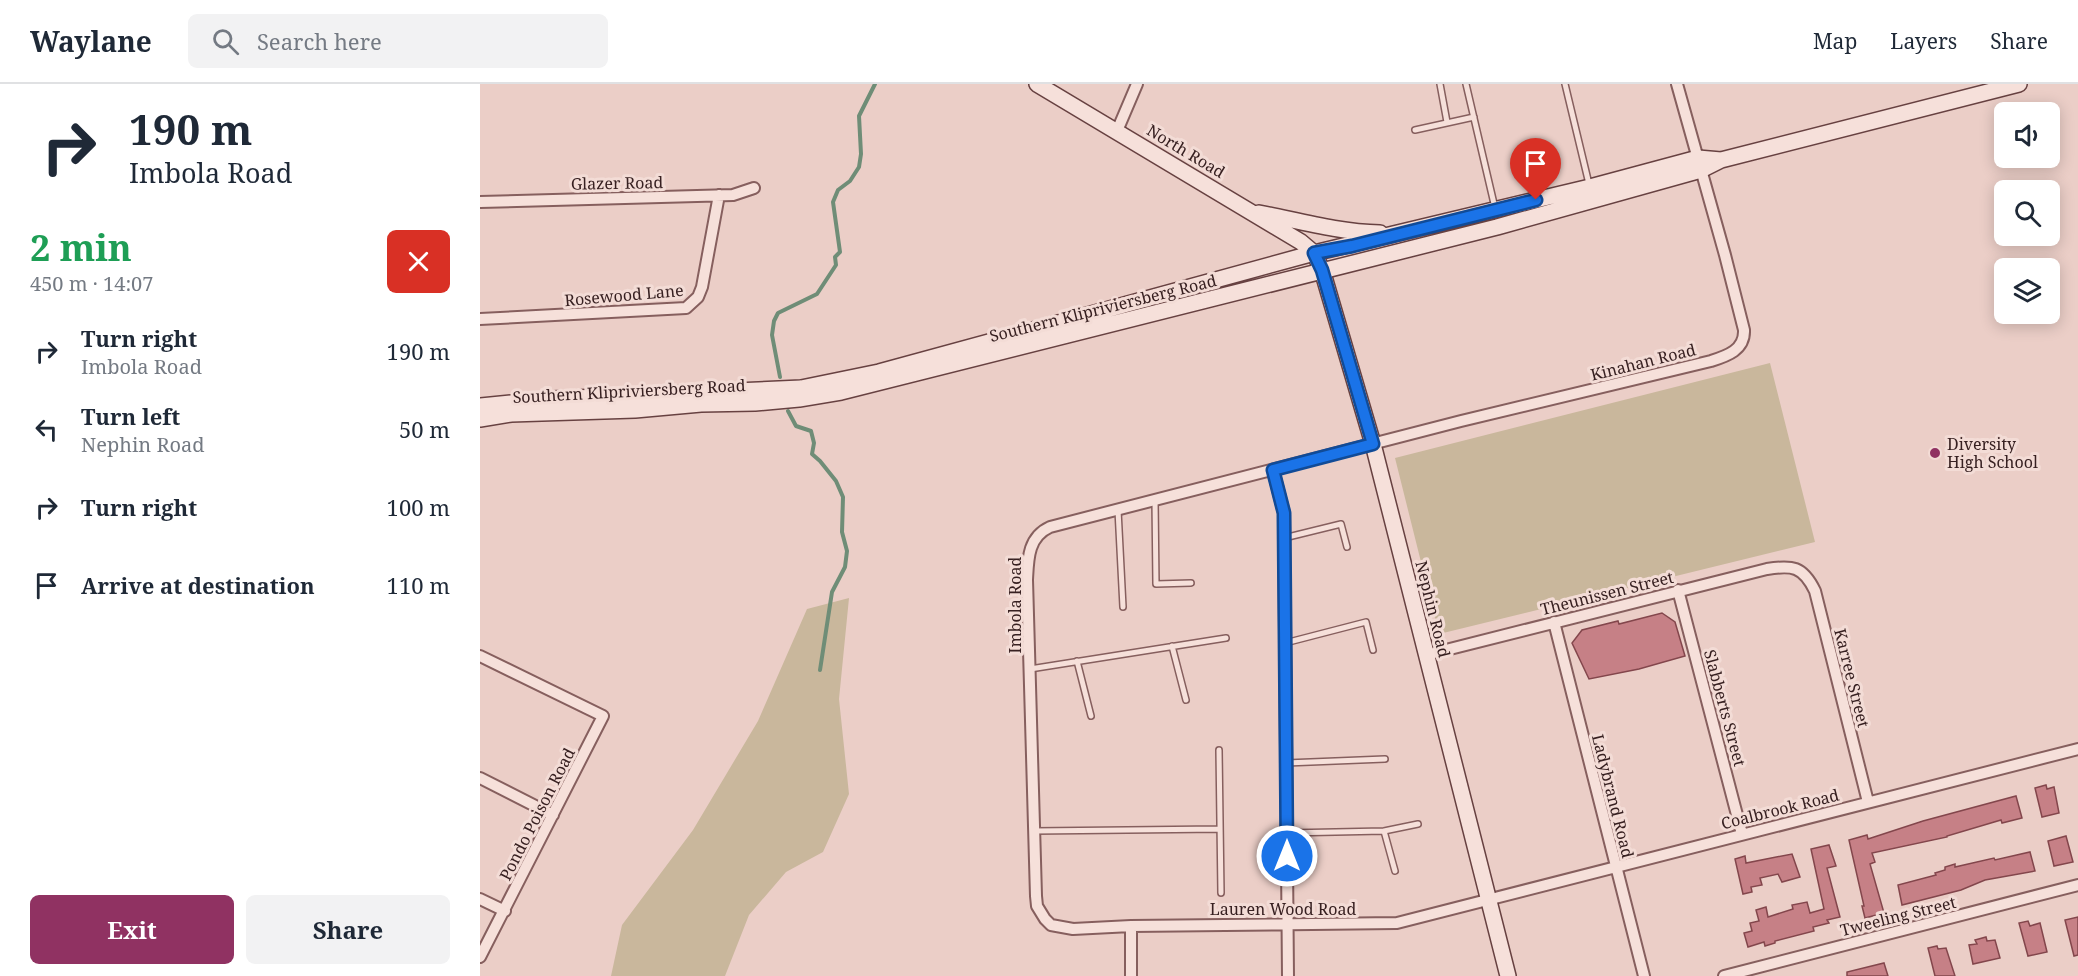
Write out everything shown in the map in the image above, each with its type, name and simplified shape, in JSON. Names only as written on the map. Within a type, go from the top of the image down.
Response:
[{"type":"main road","name":"North Road","points":[[1036,84],[1250,211],[1314,253]]},
{"type":"main road","name":"Southern Klipriviersberg Road","points":[[480,419],[511,414],[635,410],[799,399],[841,392],[1497,227],[1591,193],[2019,84]]},
{"type":"main road","name":"Southern Klipriviersberg Road","points":[[480,406],[552,399],[801,388],[879,372],[1314,253],[1496,210],[1591,193]]},
{"type":"main road","points":[[1250,211],[1344,231],[1389,233],[1407,231]]},
{"type":"main road","name":"Nephin Road","points":[[1314,253],[1322,270],[1373,444],[1508,976]]},
{"type":"main road","points":[[1099,311],[1102,327]]},
{"type":"street","points":[[1118,131],[1137,84]]},
{"type":"street","name":"Kinahan Road","points":[[1373,444],[1710,361],[1733,352],[1743,342],[1744,330],[1725,255],[1677,84]]},
{"type":"street","name":"Glazer Road","points":[[480,202],[733,195],[754,188]]},
{"type":"street","name":"Rosewood Lane","points":[[480,319],[686,308],[698,297],[702,287],[719,195]]},
{"type":"street","name":"Imbola Road","points":[[1073,929],[1051,925],[1045,920],[1037,906],[1028,563],[1028,555],[1035,539],[1042,531],[1050,527],[1373,444]]},
{"type":"street","points":[[1273,470],[1284,513],[1288,976]]},
{"type":"street","name":"Theunissen Street","points":[[1426,655],[1767,569],[1783,566],[1796,568]]},
{"type":"street","name":"Karree Street","points":[[1796,568],[1807,578],[1815,591],[1868,802]]},
{"type":"street","name":"Slabberts Street","points":[[1678,591],[1742,834]]},
{"type":"street","name":"Ladybrand Road","points":[[1554,622],[1644,976]]},
{"type":"street","name":"Pondo Poison Road","points":[[480,656],[603,716],[480,957]]},
{"type":"street","name":"Coalbrook Road","points":[[1489,899],[2078,749]]},
{"type":"street","points":[[480,778],[552,815]]},
{"type":"street","name":"Tweeling Street","points":[[1725,976],[2078,885]]},
{"type":"street","points":[[480,899],[505,911]]},
{"type":"street","name":"Lauren Wood Road","points":[[1073,929],[1131,926],[1397,923],[1489,899]]},
{"type":"street","points":[[1131,926],[1131,976]]},
{"type":"lane","points":[[1440,84],[1446,122]]},
{"type":"lane","points":[[1466,84],[1496,210]]},
{"type":"lane","points":[[1564,84],[1591,193]]},
{"type":"lane","points":[[1415,130],[1474,117]]},
{"type":"lane","points":[[1155,500],[1156,584],[1191,584]]},
{"type":"lane","points":[[1118,510],[1123,606]]},
{"type":"lane","points":[[1284,538],[1341,524],[1347,547]]},
{"type":"lane","points":[[1285,643],[1366,622],[1374,650]]},
{"type":"lane","points":[[1030,669],[1226,638]]},
{"type":"lane","points":[[1172,646],[1186,700]]},
{"type":"lane","points":[[1077,662],[1091,716]]},
{"type":"lane","points":[[1219,750],[1221,893]]},
{"type":"lane","points":[[1286,764],[1385,759]]},
{"type":"lane","points":[[1287,833],[1384,831],[1418,824]]},
{"type":"lane","points":[[1034,831],[1220,829]]},
{"type":"lane","points":[[1384,831],[1395,871]]},
{"type":"shaded area","points":[[1770,363],[1815,542],[1439,634],[1395,458]]},
{"type":"shaded area","points":[[849,598],[839,699],[849,794],[823,852],[786,872],[749,915],[725,976],[611,976],[622,925],[693,830],[758,721],[807,609]]},
{"type":"building","points":[[1662,613],[1675,622],[1685,656],[1639,669],[1589,679],[1572,643],[1582,630],[1618,621],[1619,624]]},
{"type":"building","points":[[2046,785],[2047,789],[2054,787],[2059,813],[2042,817],[2035,788]]},
{"type":"building","points":[[2016,796],[2022,818],[2002,823],[2001,820],[1947,837],[1872,853],[1875,862],[1870,864],[1884,913],[1865,918],[1849,840],[1867,835],[1868,839],[1923,821]]},
{"type":"building","points":[[2066,836],[2073,862],[2054,866],[2048,841]]},
{"type":"building","points":[[1829,845],[1836,866],[1827,868],[1840,917],[1827,920],[1829,923],[1813,927],[1814,931],[1775,941],[1765,946],[1764,942],[1748,947],[1744,933],[1752,931],[1750,923],[1759,921],[1756,910],[1766,907],[1768,917],[1793,909],[1792,905],[1807,902],[1810,913],[1824,909],[1811,849]]},
{"type":"building","points":[[2030,852],[2035,871],[1985,880],[1961,890],[1902,905],[1898,885],[1936,875],[1935,873],[1945,870],[1945,867],[1955,864],[1955,867]]},
{"type":"building","points":[[1792,854],[1800,877],[1782,882],[1778,874],[1760,878],[1762,885],[1751,887],[1752,892],[1743,894],[1735,859],[1745,856],[1746,863]]},
{"type":"building","points":[[2078,917],[2078,955],[2074,956],[2065,920]]},
{"type":"building","points":[[2028,921],[2030,926],[2040,923],[2047,952],[2028,956],[2019,923]]},
{"type":"building","points":[[1986,937],[1987,941],[1995,940],[2000,958],[1973,964],[1969,945],[1977,944],[1975,940]]},
{"type":"building","points":[[1937,946],[1938,949],[1946,948],[1955,976],[1935,976],[1928,948]]},
{"type":"building","points":[[1884,963],[1888,976],[1847,976],[1847,972]]},
{"type":"waterway","points":[[780,377],[772,335],[774,321],[778,313],[817,294],[836,265],[835,257],[840,252],[833,202],[838,190],[850,181],[859,167],[861,154],[859,116],[875,84]]},
{"type":"waterway","points":[[788,411],[796,426],[811,431],[814,443],[812,454],[836,481],[843,497],[842,532],[847,551],[845,567],[832,592],[820,670]]},
{"type":"place","name":"Diversity High School","points":[[1935,453]]},
{"type":"route","points":[[1287,856],[1284,513],[1273,470],[1373,444],[1322,270],[1314,253],[1352,246],[1536,200]]}]
